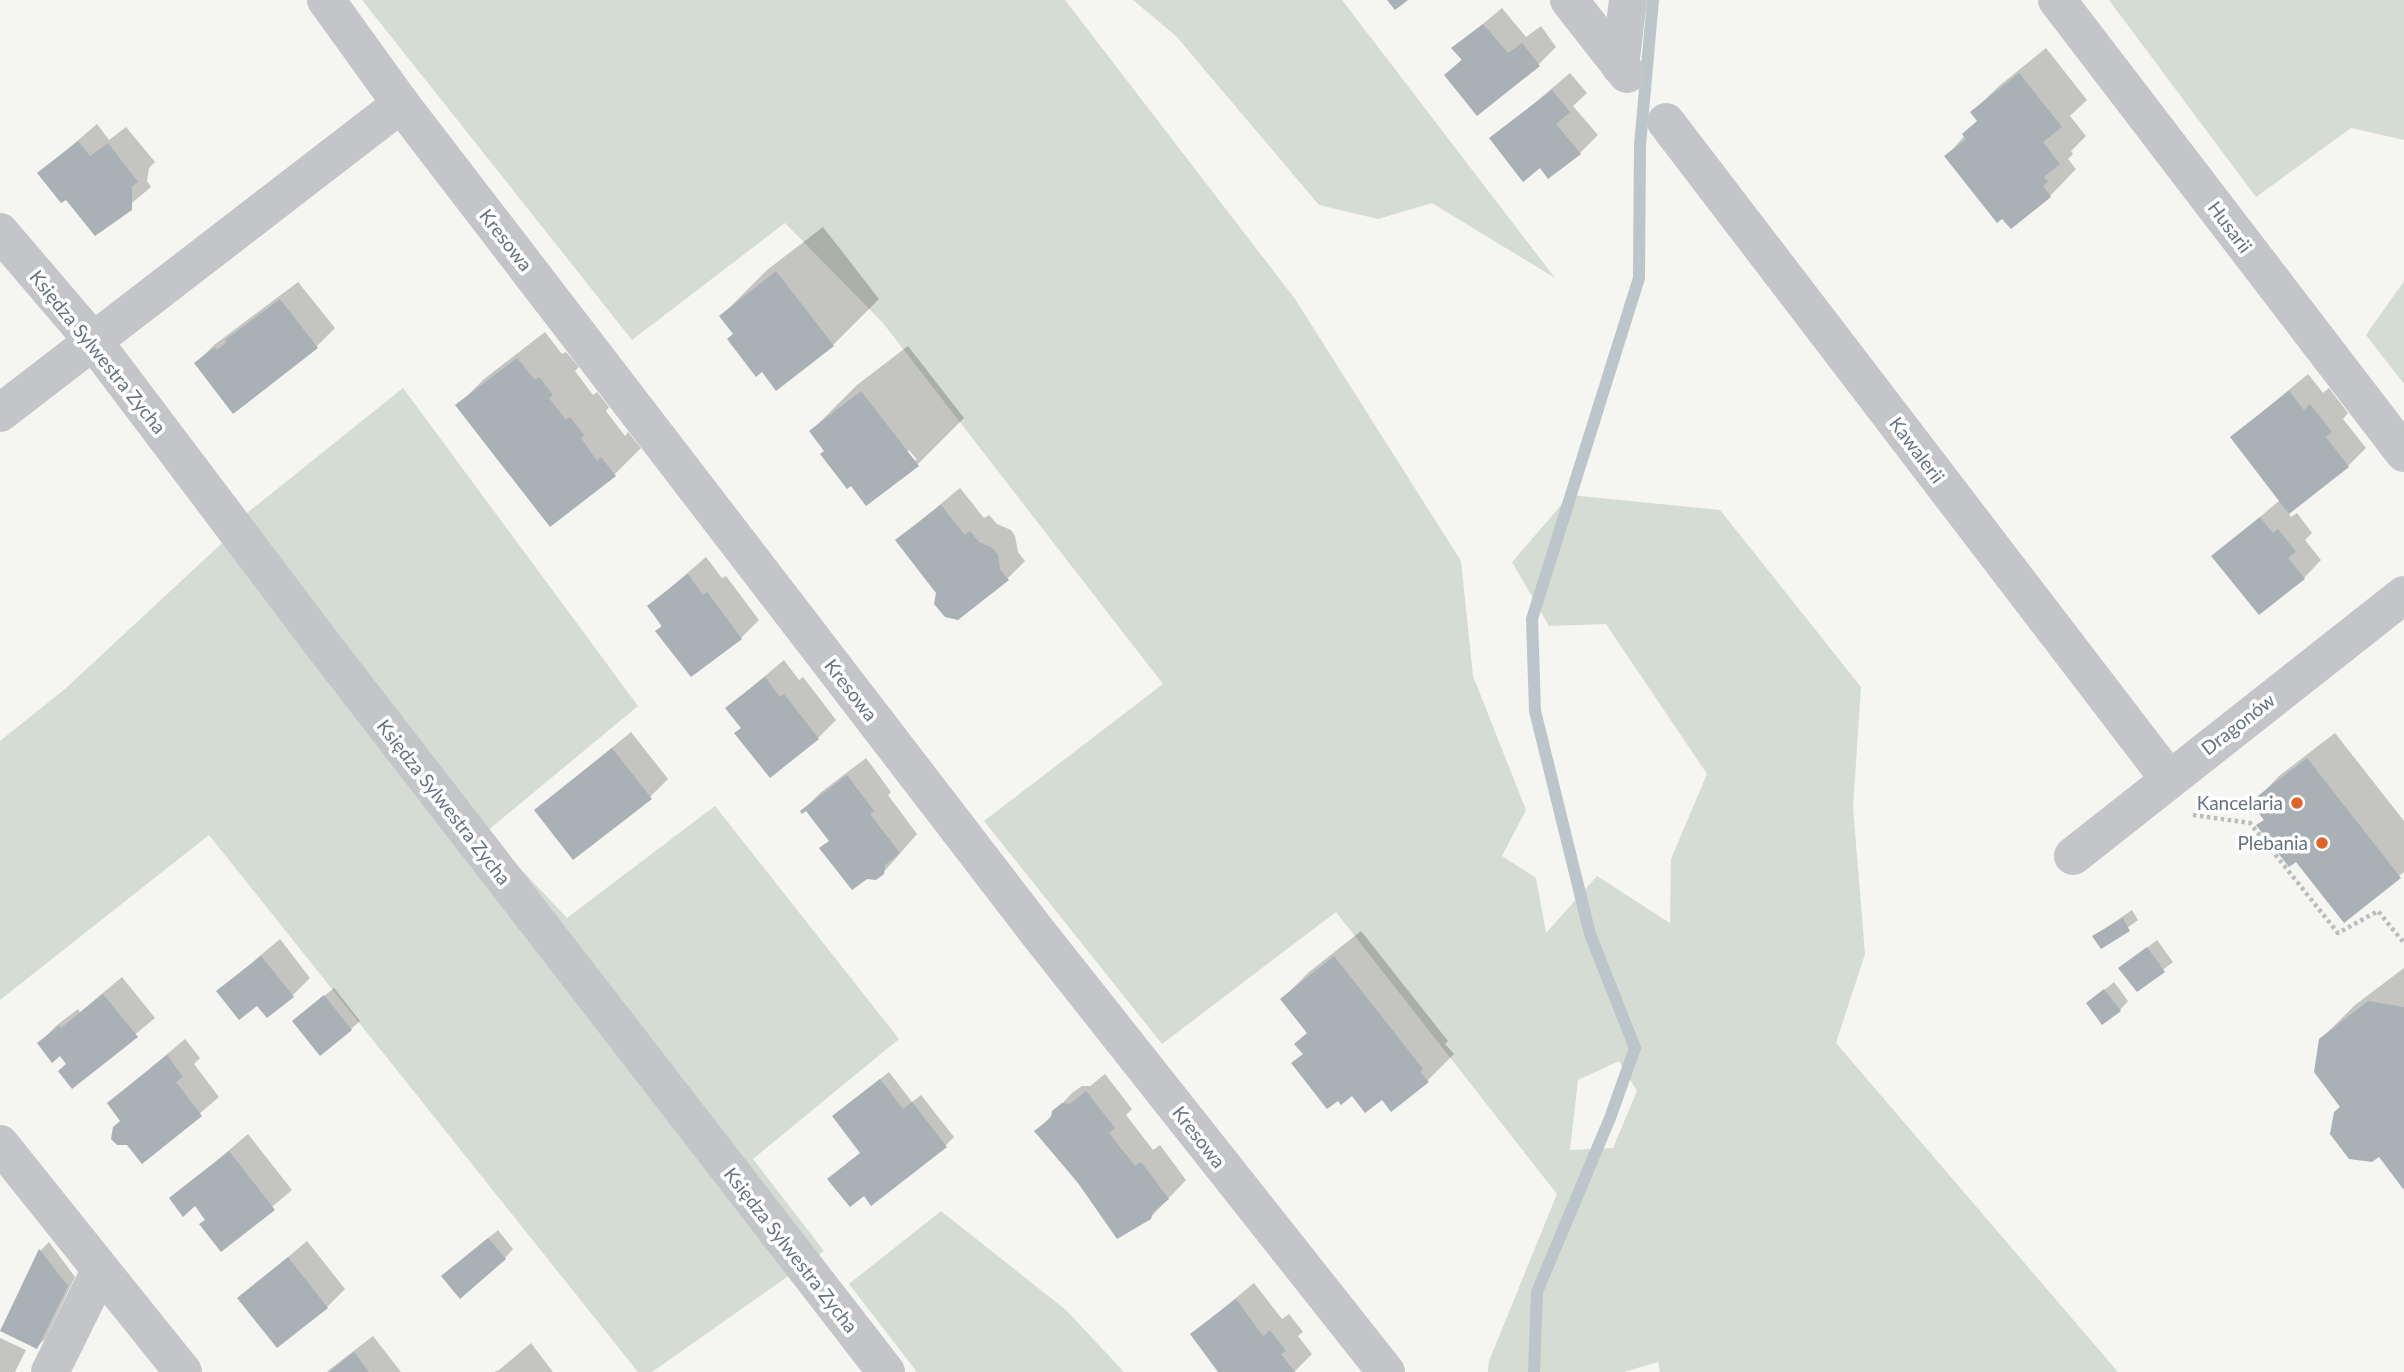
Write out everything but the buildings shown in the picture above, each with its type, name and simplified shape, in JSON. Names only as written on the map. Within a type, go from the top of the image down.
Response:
[{"type":"street","name":"Kresowa","points":[[326,0],[401,104],[1030,923],[1386,1372]]},
{"type":"street","points":[[1569,0],[1624,70],[1628,0]]},
{"type":"street","name":"Husarii","points":[[2057,0],[2404,453]]},
{"type":"street","points":[[0,414],[401,104]]},
{"type":"street","name":"Kawalerii","points":[[1666,122],[2169,779]]},
{"type":"street","name":"Księdza Sylwestra Zycha","points":[[0,232],[94,342],[326,649],[886,1372]]},
{"type":"street","name":"Dragonów","points":[[2073,856],[2404,595]]},
{"type":"street","points":[[1,1147],[183,1372]]},
{"type":"street","points":[[50,1372],[100,1270]]},
{"type":"path","points":[[2187,814],[2250,823],[2338,933],[2378,911],[2404,943]]},
{"type":"shaded area","points":[[362,0],[1065,0],[1295,299],[1461,561],[1473,676],[1526,810],[1502,856],[1536,878],[1546,933],[1597,876],[1670,923],[1671,859],[1707,774],[1606,624],[1549,626],[1512,562],[1570,495],[1720,510],[1861,687],[1853,807],[1865,954],[1836,1043],[2118,1372],[1660,1372],[1658,1362],[1624,1372],[1488,1372],[1489,1361],[1557,1194],[1336,912],[1162,1044],[984,821],[1163,684],[883,323],[785,223],[632,340]],"holes":[[[1619,1061],[1637,1091],[1613,1148],[1570,1150],[1578,1080]]]},
{"type":"shaded area","points":[[1133,0],[1342,0],[1555,278],[1432,203],[1378,219],[1319,205],[1176,36]]},
{"type":"shaded area","points":[[2109,0],[2404,0],[2404,140],[2351,128],[2256,197]]},
{"type":"shaded area","points":[[2404,281],[2404,384],[2366,335]]},
{"type":"shaded area","points":[[403,388],[638,706],[486,832],[567,918],[715,806],[899,1039],[753,1159],[824,1251],[652,1372],[638,1372],[209,835],[0,1000],[0,741],[65,689],[235,531],[242,517]]},
{"type":"shaded area","points":[[941,1211],[1066,1310],[1124,1372],[917,1372],[849,1284]]},
{"type":"waterway","points":[[1534,1372],[1537,1292],[1610,1118],[1635,1048],[1590,934],[1535,711],[1532,619],[1639,278],[1640,145],[1653,0]]},
{"type":"place","name":"Kancelaria","points":[[2297,803]]},
{"type":"place","name":"Plebania","points":[[2322,843]]}]
